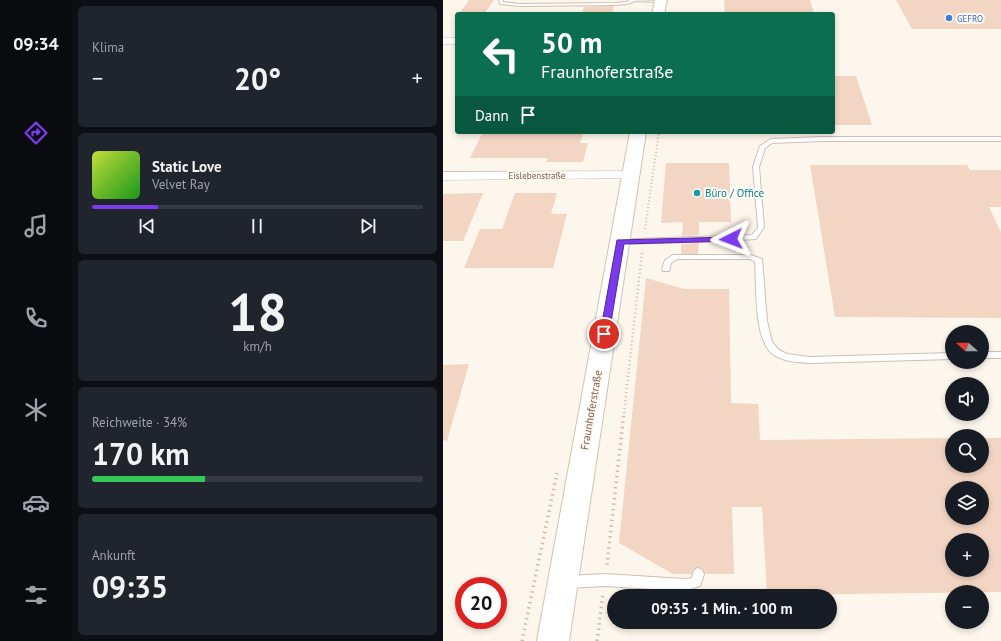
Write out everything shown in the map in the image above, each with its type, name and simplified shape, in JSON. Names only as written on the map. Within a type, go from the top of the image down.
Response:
[{"type":"street","points":[[658,12],[661,0]]},
{"type":"street","points":[[443,41],[455,41]]},
{"type":"street","name":"Fraunhoferstraße","points":[[553,641],[561,582],[632,241],[631,175],[638,134]]},
{"type":"street","name":"Eislebenstraße","points":[[443,176],[631,175]]},
{"type":"lane","points":[[501,0],[501,3],[527,5],[614,4],[627,3],[633,0]]},
{"type":"lane","points":[[636,0],[661,0]]},
{"type":"lane","points":[[632,241],[720,240],[754,237],[761,226],[756,167],[762,147],[771,141],[821,139],[1001,140]]},
{"type":"lane","points":[[666,269],[668,262],[676,257],[751,257],[759,261],[763,326],[771,348],[788,359],[810,360],[945,356]]},
{"type":"lane","points":[[989,355],[1001,355]]},
{"type":"lane","points":[[561,582],[605,580],[684,585],[696,582],[699,574]]},
{"type":"path","points":[[597,641],[605,580],[632,241],[659,134]]},
{"type":"building","points":[[469,0],[494,0],[485,12],[460,12]]},
{"type":"building","points":[[724,0],[810,0],[813,12],[725,12]]},
{"type":"building","name":"GEFRO","points":[[896,0],[1001,0],[1001,29],[912,29]]},
{"type":"building","points":[[614,6],[612,12],[583,12],[584,7]]},
{"type":"building","points":[[835,76],[856,76],[872,125],[835,125]]},
{"type":"building","points":[[482,134],[583,134],[580,143],[588,143],[583,162],[546,162],[548,158],[470,158]]},
{"type":"building","name":"Büro / Office","points":[[666,163],[729,163],[731,222],[699,222],[699,235],[682,236],[683,222],[661,223]]},
{"type":"building","points":[[810,165],[967,165],[970,170],[1001,170],[1001,207],[989,207],[1001,232],[1001,318],[835,317]]},
{"type":"building","points":[[483,193],[463,241],[443,241],[443,194]]},
{"type":"building","points":[[515,193],[557,193],[551,214],[567,214],[553,268],[464,268],[480,229],[502,229]]},
{"type":"building","points":[[699,243],[698,254],[681,254],[681,244]]},
{"type":"building","points":[[646,278],[684,289],[729,289],[731,403],[758,404],[760,440],[945,438],[945,473],[989,473],[989,438],[1001,438],[1001,592],[989,592],[989,585],[945,585],[945,593],[837,594],[837,589],[767,589],[762,507],[732,507],[734,574],[705,574],[703,569],[699,567],[693,569],[692,574],[673,574],[619,543]]},
{"type":"building","points":[[469,364],[447,441],[443,440],[443,365]]},
{"type":"place","name":"GEFRO","points":[[949,18]]},
{"type":"place","name":"Büro / Office","points":[[697,193]]},
{"type":"route","points":[[604,334],[620,242],[644,240],[731,239]]}]
